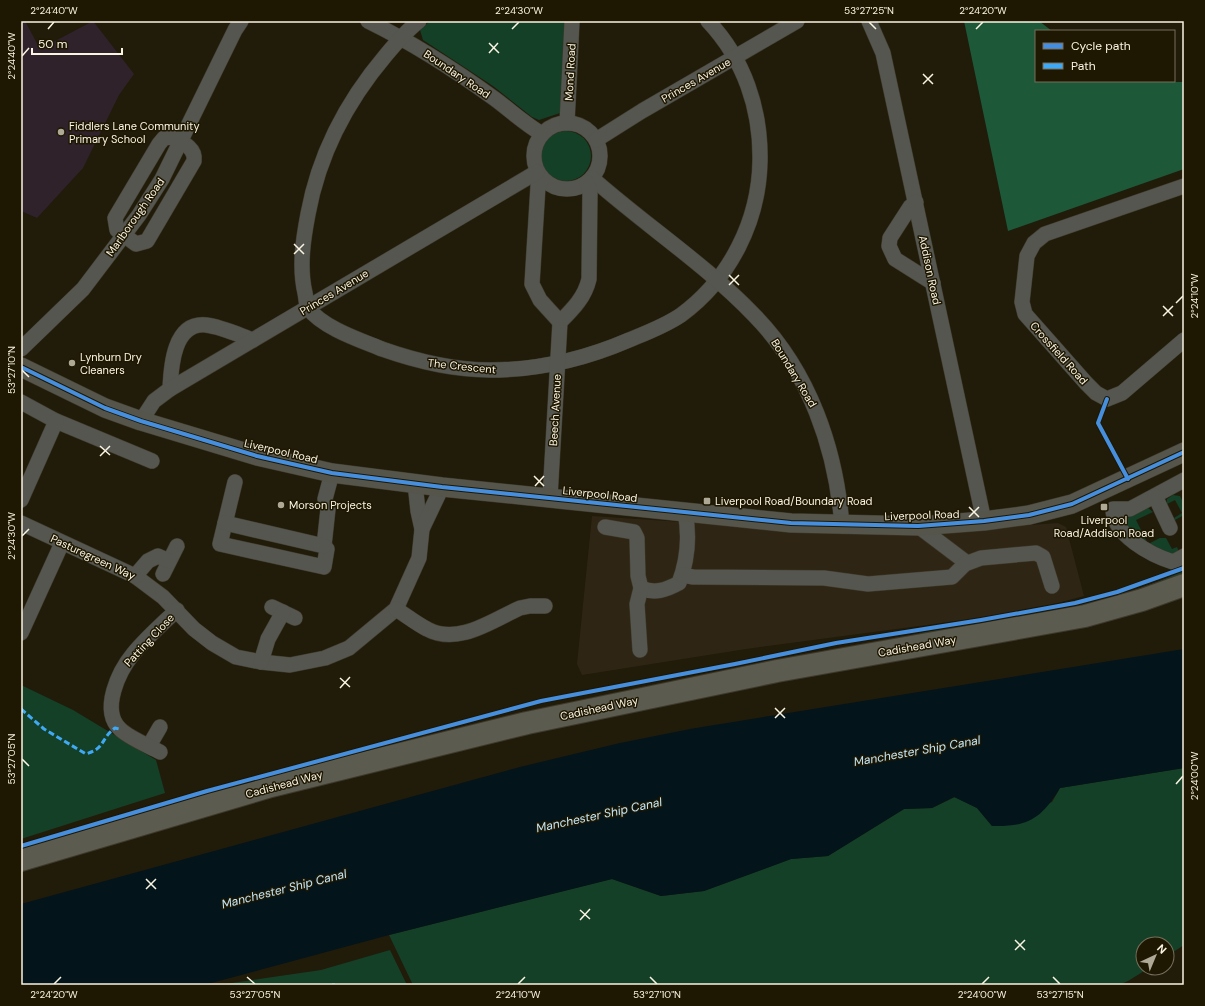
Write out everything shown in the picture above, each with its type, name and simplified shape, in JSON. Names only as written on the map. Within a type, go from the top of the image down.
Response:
[{"type":"highway","name":"Cadishead Way","points":[[21,860],[271,786],[527,723],[777,671],[1085,616],[1142,600],[1184,585]]},
{"type":"main road","name":"Liverpool Road","points":[[21,367],[105,408],[141,421],[257,456],[332,473],[442,487],[791,523],[842,526],[918,526],[984,521],[1029,515],[1072,504],[1184,452]]},
{"type":"street","name":"Marlborough Road","points":[[21,349],[83,289],[124,236],[162,179],[235,30],[241,21]]},
{"type":"street","name":"Boundary Road","points":[[368,21],[401,37],[495,99],[542,134]]},
{"type":"street","points":[[308,307],[301,277],[304,236],[311,196],[334,132],[368,76],[401,37],[419,21]]},
{"type":"street","name":"Mond Road","points":[[567,123],[572,21]]},
{"type":"street","name":"The Crescent","points":[[308,307],[322,320],[350,337],[414,360],[488,370],[524,369],[558,364],[597,354],[666,324],[690,307],[716,280],[740,247],[754,210],[760,180],[761,150],[757,114],[748,86],[735,57],[719,33],[708,21]]},
{"type":"street","name":"Princes Avenue","points":[[596,140],[642,111],[797,21]]},
{"type":"street","name":"Addison Road","points":[[869,21],[883,53],[984,521]]},
{"type":"street","points":[[567,123],[584,128],[596,140],[600,153],[599,166],[590,180],[576,188],[564,190],[552,186],[540,175],[533,159],[535,146],[542,134],[553,126],[567,123]]},
{"type":"street","points":[[171,137],[180,142],[191,149],[195,156],[194,161],[149,238],[144,243],[136,244],[117,230],[115,218],[155,150],[164,138],[171,137]]},
{"type":"street","points":[[540,175],[532,284],[540,300],[560,322],[578,303],[587,290],[589,279],[590,180]]},
{"type":"street","name":"Princes Avenue","points":[[141,421],[154,401],[170,388],[308,307],[540,175]]},
{"type":"street","name":"Boundary Road","points":[[590,180],[731,292],[767,330],[787,356],[816,408],[834,464],[839,490],[842,526]]},
{"type":"street","name":"Crossfield Road","points":[[1184,186],[1045,234],[1034,243],[1027,256],[1022,302],[1028,318],[1086,383],[1096,393],[1107,399],[1122,393],[1184,340]]},
{"type":"street","points":[[916,202],[910,207],[890,238],[889,246],[895,259],[933,283]]},
{"type":"street","name":"Beech Avenue","points":[[550,497],[560,322]]},
{"type":"street","points":[[170,388],[174,355],[179,339],[190,328],[196,325],[207,325],[254,340]]},
{"type":"street","points":[[21,402],[56,421],[152,461]]},
{"type":"street","points":[[21,500],[56,421]]},
{"type":"street","points":[[235,482],[220,544],[324,566],[327,549],[324,546],[328,509],[325,499],[332,473]]},
{"type":"street","name":"Pasturegreen Way","points":[[21,523],[135,576],[177,610],[194,629],[212,643],[236,656],[261,662],[290,665],[325,658],[348,648],[396,609],[419,558],[422,529],[418,511],[415,483]]},
{"type":"street","points":[[1113,509],[1130,509],[1180,485]]},
{"type":"street","name":"Pasturegreen Way","points":[[422,529],[442,487]]},
{"type":"street","points":[[1104,490],[1113,509],[1113,515],[1127,538],[1173,562],[1184,556]]},
{"type":"street","points":[[1155,496],[1170,528]]},
{"type":"street","points":[[641,588],[648,591],[658,592],[679,583],[688,546],[689,531],[686,512]]},
{"type":"street","points":[[225,523],[324,546]]},
{"type":"street","points":[[918,526],[968,563]]},
{"type":"street","points":[[605,527],[634,532],[637,538],[638,576],[641,588],[637,604],[640,650]]},
{"type":"street","points":[[21,633],[38,612],[62,543]]},
{"type":"street","points":[[135,576],[148,560],[158,556],[166,568],[177,546]]},
{"type":"street","points":[[682,575],[824,578],[868,584],[952,576],[968,563],[982,558],[1036,553],[1043,558],[1052,586]]},
{"type":"street","points":[[396,609],[429,630],[444,634],[460,635],[534,602]]},
{"type":"street","name":"Patting Close","points":[[160,726],[154,749],[119,729],[108,716],[111,700],[123,669],[133,654],[177,610]]},
{"type":"street","points":[[261,662],[268,639],[283,612]]},
{"type":"shaded area","name":"Fiddlers Lane Community Primary School","points":[[21,21],[25,21],[40,49],[93,21],[134,74],[119,95],[83,168],[37,218],[21,211]]},
{"type":"shaded area","points":[[592,516],[848,533],[961,530],[1058,523],[1066,527],[1084,596],[1046,606],[979,618],[746,649],[582,675],[577,664]]},
{"type":"green space","points":[[430,21],[567,21],[563,112],[539,120],[532,117],[493,86],[423,40],[420,30]]},
{"type":"green space","points":[[964,21],[1039,21],[1051,30],[1035,30],[1035,82],[1184,82],[1184,169],[1008,231]]},
{"type":"green space","points":[[566,131],[580,135],[587,142],[591,156],[587,170],[580,177],[566,181],[552,177],[545,170],[541,156],[545,142],[552,135]]},
{"type":"green space","points":[[1173,495],[1180,496],[1184,504],[1184,515],[1175,520],[1174,518],[1182,513],[1175,500],[1167,504],[1167,499]]},
{"type":"green space","points":[[1148,508],[1153,512],[1136,520],[1148,544],[1160,538],[1166,538],[1172,549],[1177,547],[1179,552],[1172,554],[1164,553],[1147,546],[1132,534],[1127,527],[1124,521],[1125,519]]},
{"type":"green space","points":[[1184,571],[1184,575],[1100,602],[1030,617],[921,634],[919,633],[1080,605],[1132,591]]},
{"type":"green space","points":[[21,685],[73,710],[156,760],[165,793],[21,839]]},
{"type":"green space","points":[[1184,768],[1184,945],[1175,951],[1175,936],[1135,936],[1136,976],[1119,985],[413,985],[389,935],[612,879],[661,896],[704,891],[791,859],[828,856],[904,809],[932,808],[955,797],[977,808],[992,826],[1052,802],[1060,788]]},
{"type":"green space","points":[[390,950],[407,985],[218,985],[321,970]]},
{"type":"water","name":"Manchester Ship Canal","points":[[1184,649],[1184,768],[1060,788],[1040,814],[1024,823],[992,826],[977,808],[954,797],[932,808],[904,809],[828,856],[791,859],[704,891],[661,896],[612,879],[389,935],[204,985],[21,985],[21,904],[520,767],[620,743],[690,729]]},
{"type":"marked path","points":[[21,709],[44,729],[86,754],[97,749],[115,728],[119,729]]},
{"type":"cycle path","points":[[21,367],[105,408],[141,421],[257,456],[332,473],[442,487],[791,523],[918,526],[984,521],[1029,515],[1072,504],[1184,452]]},
{"type":"cycle path","points":[[1107,399],[1098,423],[1128,479]]},
{"type":"cycle path","points":[[21,846],[207,791],[541,701],[836,643],[981,620],[1075,603],[1117,592],[1184,568]]},
{"type":"place","name":"Fiddlers Lane Community Primary School","points":[[61,132]]},
{"type":"place","name":"Lynburn Dry Cleaners","points":[[72,363]]},
{"type":"place","name":"Liverpool Road/Boundary Road","points":[[707,501]]},
{"type":"place","name":"Morson Projects","points":[[281,505]]},
{"type":"place","name":"Liverpool Road/Addison Road","points":[[1104,507]]}]
